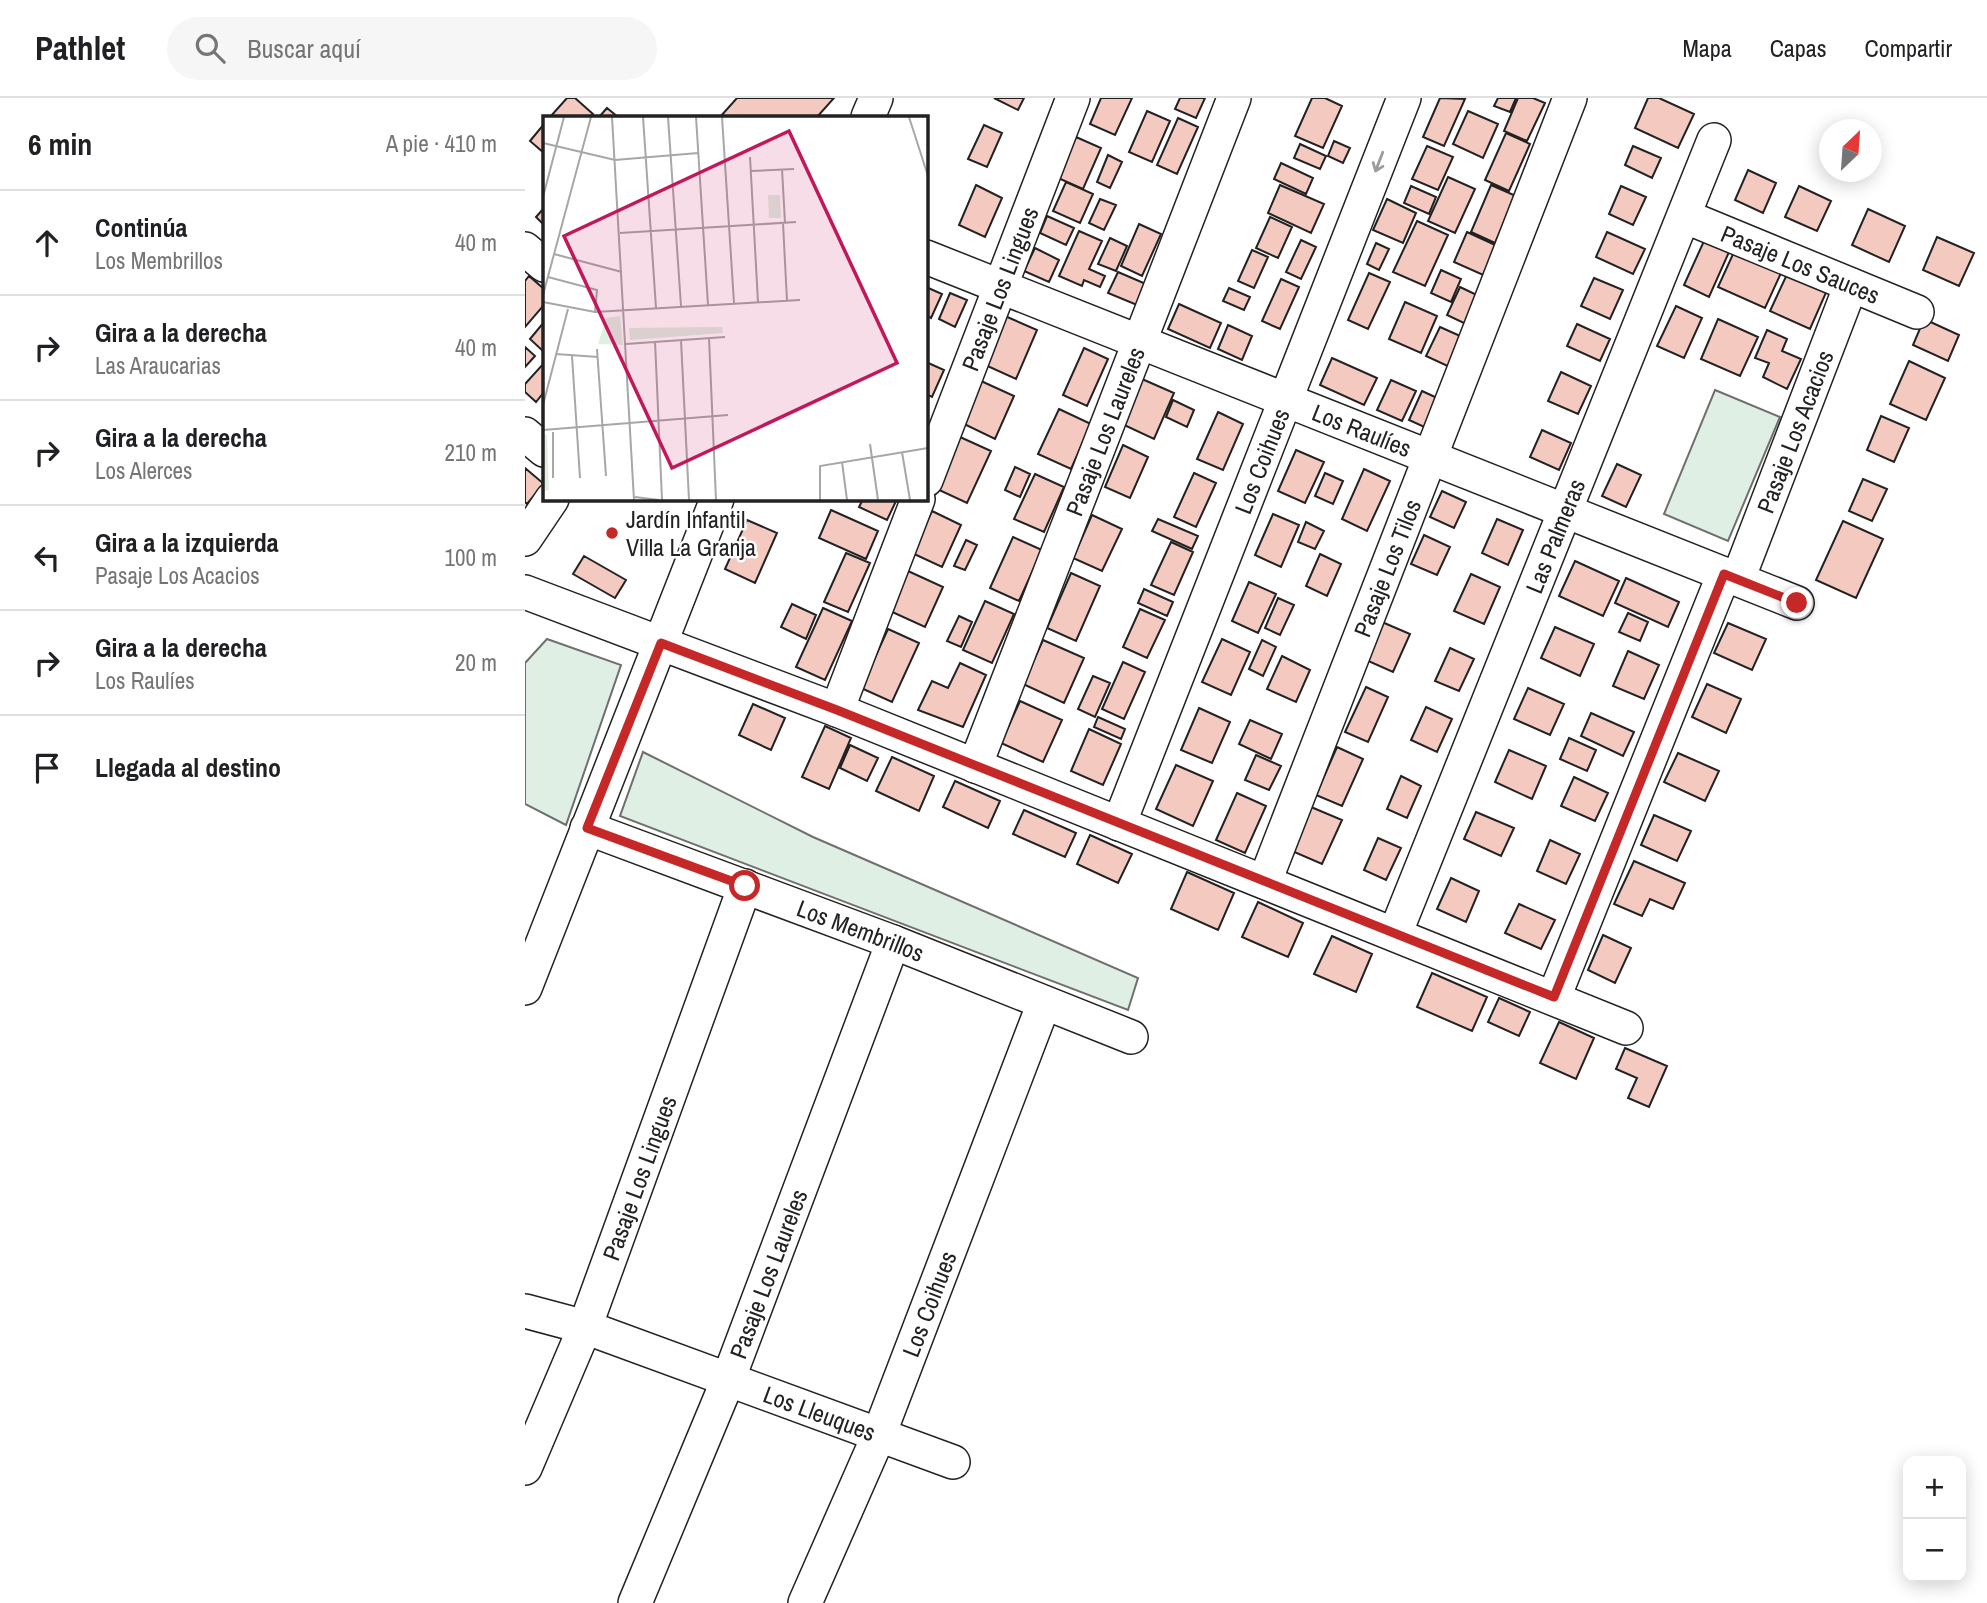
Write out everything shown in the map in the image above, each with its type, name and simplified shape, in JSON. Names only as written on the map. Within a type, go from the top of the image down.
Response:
[{"type":"street","points":[[868,116],[876,98]]},
{"type":"street","name":"Pasaje Los Lingues","points":[[927,477],[1073,98]]},
{"type":"street","name":"Pasaje Los Laureles","points":[[975,766],[1234,98]]},
{"type":"street","name":"Los Coihues","points":[[1119,824],[1404,98]]},
{"type":"street","name":"Pasaje Los Tilos","points":[[1265,881],[1570,98]]},
{"type":"street","name":"Las Palmeras","points":[[1395,934],[1714,139]]},
{"type":"street","name":"Pasaje Los Sauces","points":[[1684,216],[1917,312]]},
{"type":"street","points":[[525,249],[543,264]]},
{"type":"street","name":"Los Raulíes","points":[[927,257],[1797,603]]},
{"type":"street","name":"Pasaje Los Acacios","points":[[1554,997],[1851,285]]},
{"type":"street","points":[[525,434],[543,449]]},
{"type":"street","points":[[525,538],[551,500]]},
{"type":"street","points":[[525,988],[717,500]]},
{"type":"street","points":[[837,710],[919,500]]},
{"type":"street","points":[[525,592],[837,710],[1626,1028]]},
{"type":"street","name":"Los Membrillos","points":[[587,828],[893,942],[1131,1037]]},
{"type":"street","name":"Pasaje Los Lingues","points":[[525,1468],[586,1327],[745,886]]},
{"type":"street","name":"Pasaje Los Laureles","points":[[635,1603],[728,1380],[893,942]]},
{"type":"street","name":"Los Coihues","points":[[805,1603],[878,1437],[1044,1003]]},
{"type":"street","name":"Los Lleuques","points":[[525,1311],[586,1327],[878,1437],[953,1462]]},
{"type":"green space","points":[[1715,390],[1780,417],[1728,541],[1664,514]]},
{"type":"green space","points":[[547,639],[621,665],[566,825],[525,804],[525,663]]},
{"type":"green space","points":[[643,752],[813,837],[1138,978],[1128,1010],[620,816]]},
{"type":"building","points":[[567,98],[575,98],[593,114],[591,116],[551,116]]},
{"type":"building","points":[[737,98],[834,98],[818,116],[721,116]]},
{"type":"building","points":[[994,98],[1024,98],[1018,110]]},
{"type":"building","points":[[1101,98],[1132,98],[1115,135],[1090,124]]},
{"type":"building","points":[[1180,98],[1205,98],[1196,118],[1175,109]]},
{"type":"building","points":[[1312,98],[1325,98],[1342,106],[1323,148],[1295,136]]},
{"type":"building","points":[[1440,98],[1465,99],[1444,146],[1423,137]]},
{"type":"building","points":[[1498,98],[1516,98],[1510,112],[1494,106]]},
{"type":"building","points":[[1518,98],[1533,98],[1545,103],[1527,141],[1504,131]]},
{"type":"building","points":[[1648,98],[1659,98],[1694,114],[1678,148],[1635,128]]},
{"type":"building","points":[[607,108],[617,116],[600,116]]},
{"type":"building","points":[[1147,111],[1170,121],[1152,162],[1129,152]]},
{"type":"building","points":[[1468,111],[1498,124],[1483,158],[1453,144]]},
{"type":"building","points":[[1178,118],[1198,127],[1177,174],[1157,165]]},
{"type":"building","points":[[543,125],[543,152],[530,141]]},
{"type":"building","points":[[984,125],[1002,133],[987,167],[968,159]]},
{"type":"building","points":[[1506,133],[1530,144],[1509,191],[1485,180]]},
{"type":"building","points":[[1076,137],[1101,148],[1083,189],[1058,178]]},
{"type":"building","points":[[1334,141],[1350,148],[1343,163],[1328,156]]},
{"type":"building","points":[[1300,144],[1326,156],[1320,169],[1294,158]]},
{"type":"building","points":[[1427,146],[1453,157],[1438,190],[1412,179]]},
{"type":"building","points":[[1633,146],[1661,158],[1652,178],[1625,165]]},
{"type":"building","points":[[1108,155],[1122,162],[1110,188],[1097,182]]},
{"type":"building","points":[[1281,163],[1313,178],[1306,194],[1274,179]]},
{"type":"building","points":[[1748,170],[1776,183],[1763,213],[1735,200]]},
{"type":"building","points":[[1448,177],[1475,189],[1455,233],[1428,221]]},
{"type":"building","points":[[1066,182],[1093,194],[1080,223],[1053,211]]},
{"type":"building","points":[[976,185],[1002,198],[985,237],[959,225]]},
{"type":"building","points":[[1280,185],[1324,204],[1311,233],[1268,213]]},
{"type":"building","points":[[1491,185],[1516,196],[1495,243],[1471,232]]},
{"type":"building","points":[[1411,186],[1436,197],[1429,214],[1404,203]]},
{"type":"building","points":[[1621,186],[1646,197],[1633,225],[1609,214]]},
{"type":"building","points":[[1799,186],[1831,201],[1817,231],[1785,217]]},
{"type":"building","points":[[1100,199],[1116,205],[1104,230],[1089,223]]},
{"type":"building","points":[[1387,199],[1416,213],[1403,243],[1373,230]]},
{"type":"building","points":[[543,209],[543,224],[536,217]]},
{"type":"building","points":[[1868,209],[1905,226],[1889,262],[1852,245]]},
{"type":"building","points":[[1047,216],[1074,228],[1066,245],[1040,233]]},
{"type":"building","points":[[1270,217],[1292,227],[1278,258],[1256,248]]},
{"type":"building","points":[[1417,221],[1448,235],[1425,286],[1393,272]]},
{"type":"building","points":[[1139,224],[1161,234],[1142,276],[1121,266]]},
{"type":"building","points":[[1079,231],[1102,241],[1089,269],[1105,276],[1100,287],[1084,280],[1082,286],[1059,276]]},
{"type":"building","points":[[1467,232],[1504,249],[1490,278],[1454,262]]},
{"type":"building","points":[[1607,232],[1645,249],[1633,274],[1596,257]]},
{"type":"building","points":[[1937,237],[1974,253],[1959,286],[1923,270]]},
{"type":"building","points":[[1110,238],[1127,246],[1116,271],[1098,264]]},
{"type":"building","points":[[1301,240],[1316,247],[1301,279],[1286,272]]},
{"type":"building","points":[[1704,241],[1729,252],[1709,297],[1684,285]]},
{"type":"building","points":[[1376,243],[1389,249],[1379,270],[1367,264]]},
{"type":"building","points":[[1035,248],[1059,260],[1049,282],[1024,271]]},
{"type":"building","points":[[1252,250],[1268,257],[1254,288],[1238,281]]},
{"type":"building","points":[[1734,252],[1781,273],[1765,308],[1718,287]]},
{"type":"building","points":[[1441,270],[1461,279],[1451,302],[1431,293]]},
{"type":"building","points":[[1789,270],[1828,288],[1810,329],[1770,311]]},
{"type":"building","points":[[1118,272],[1146,284],[1137,305],[1108,293]]},
{"type":"building","points":[[1369,273],[1390,282],[1368,329],[1348,320]]},
{"type":"building","points":[[529,276],[543,288],[543,306],[525,327],[525,281]]},
{"type":"building","points":[[1594,278],[1623,290],[1610,319],[1581,306]]},
{"type":"building","points":[[1281,279],[1299,287],[1280,329],[1262,321]]},
{"type":"building","points":[[927,287],[942,294],[931,318],[927,316]]},
{"type":"building","points":[[1460,287],[1481,297],[1468,325],[1447,315]]},
{"type":"building","points":[[1229,288],[1250,297],[1244,310],[1223,301]]},
{"type":"building","points":[[950,293],[967,300],[955,327],[939,319]]},
{"type":"building","points":[[1405,302],[1437,316],[1421,353],[1389,339]]},
{"type":"building","points":[[1179,304],[1221,323],[1210,348],[1168,329]]},
{"type":"building","points":[[1676,306],[1702,318],[1684,358],[1657,346]]},
{"type":"building","points":[[1005,316],[1037,330],[1016,379],[983,364]]},
{"type":"building","points":[[1718,319],[1758,337],[1740,376],[1701,359]]},
{"type":"building","points":[[1924,319],[1959,335],[1948,361],[1913,345]]},
{"type":"building","points":[[543,323],[543,351],[530,339]]},
{"type":"building","points":[[1577,324],[1610,339],[1600,361],[1567,346]]},
{"type":"building","points":[[1228,325],[1252,336],[1242,360],[1218,349]]},
{"type":"building","points":[[1440,327],[1467,339],[1454,369],[1426,356]]},
{"type":"building","points":[[1767,330],[1787,339],[1782,351],[1801,359],[1787,389],[1763,377],[1769,363],[1755,358]]},
{"type":"building","points":[[525,347],[535,356],[525,367]]},
{"type":"building","points":[[1084,348],[1108,359],[1087,406],[1063,395]]},
{"type":"building","points":[[1332,358],[1377,378],[1364,405],[1320,385]]},
{"type":"building","points":[[1909,361],[1945,378],[1926,420],[1890,404]]},
{"type":"building","points":[[927,362],[944,370],[932,397],[927,394]]},
{"type":"building","points":[[543,364],[543,393],[536,402],[525,392],[525,384]]},
{"type":"building","points":[[1561,372],[1591,386],[1578,414],[1548,401]]},
{"type":"building","points":[[1142,379],[1174,393],[1154,439],[1122,424]]},
{"type":"building","points":[[1391,380],[1416,391],[1402,421],[1377,410]]},
{"type":"building","points":[[981,381],[1014,396],[995,439],[962,423]]},
{"type":"building","points":[[1422,391],[1446,402],[1433,431],[1409,420]]},
{"type":"building","points":[[1173,400],[1194,410],[1187,427],[1166,417]]},
{"type":"building","points":[[1059,409],[1091,424],[1071,469],[1038,454]]},
{"type":"building","points":[[1218,412],[1243,424],[1223,470],[1197,459]]},
{"type":"building","points":[[1881,416],[1909,428],[1894,462],[1867,450]]},
{"type":"building","points":[[1542,430],[1571,443],[1559,470],[1530,457]]},
{"type":"building","points":[[960,437],[991,451],[967,503],[937,489]]},
{"type":"building","points":[[1123,445],[1148,457],[1130,498],[1105,487]]},
{"type":"building","points":[[1296,450],[1324,462],[1305,503],[1278,491]]},
{"type":"building","points":[[1617,464],[1641,475],[1626,507],[1602,496]]},
{"type":"building","points":[[1015,467],[1030,474],[1020,497],[1005,490]]},
{"type":"building","points":[[525,468],[543,485],[527,504]]},
{"type":"building","points":[[1364,469],[1390,481],[1367,531],[1342,519]]},
{"type":"building","points":[[1194,473],[1216,483],[1196,527],[1174,517]]},
{"type":"building","points":[[1325,473],[1343,481],[1333,504],[1315,496]]},
{"type":"building","points":[[1035,474],[1064,487],[1044,532],[1014,519]]},
{"type":"building","points":[[1863,479],[1887,489],[1872,521],[1849,511]]},
{"type":"building","points":[[1442,491],[1466,502],[1454,528],[1430,517]]},
{"type":"building","points":[[862,500],[897,500],[887,520],[859,507]]},
{"type":"building","points":[[831,510],[878,531],[866,559],[819,538]]},
{"type":"building","points":[[932,511],[961,525],[942,567],[912,553]]},
{"type":"building","points":[[1273,514],[1299,525],[1281,567],[1255,555]]},
{"type":"building","points":[[1092,515],[1122,529],[1102,571],[1073,558]]},
{"type":"building","points":[[1158,519],[1198,536],[1192,549],[1152,531]]},
{"type":"building","points":[[1497,519],[1523,530],[1508,565],[1482,553]]},
{"type":"building","points":[[747,520],[777,533],[755,583],[725,569]]},
{"type":"building","points":[[1843,521],[1883,539],[1856,598],[1816,580]]},
{"type":"building","points":[[1306,522],[1324,531],[1315,549],[1298,542]]},
{"type":"building","points":[[1424,535],[1450,547],[1437,575],[1411,564]]},
{"type":"building","points":[[1013,537],[1042,550],[1019,601],[990,588]]},
{"type":"building","points":[[966,540],[977,545],[965,570],[954,566]]},
{"type":"building","points":[[1171,542],[1193,552],[1174,595],[1151,585]]},
{"type":"building","points":[[846,553],[870,563],[848,612],[824,602]]},
{"type":"building","points":[[1320,554],[1341,564],[1327,596],[1306,586]]},
{"type":"building","points":[[584,556],[626,580],[615,598],[573,574]]},
{"type":"building","points":[[1575,561],[1619,581],[1603,616],[1559,596]]},
{"type":"building","points":[[908,571],[943,587],[925,627],[890,611]]},
{"type":"building","points":[[1071,573],[1100,586],[1076,641],[1047,628]]},
{"type":"building","points":[[1471,574],[1500,587],[1484,624],[1454,611]]},
{"type":"building","points":[[1626,578],[1679,602],[1668,627],[1615,603]]},
{"type":"building","points":[[1249,582],[1276,594],[1258,633],[1232,621]]},
{"type":"building","points":[[1144,589],[1173,602],[1167,616],[1138,603]]},
{"type":"building","points":[[1278,598],[1294,605],[1280,635],[1265,628]]},
{"type":"building","points":[[985,601],[1014,614],[992,663],[963,650]]},
{"type":"building","points":[[792,604],[816,615],[806,639],[781,627]]},
{"type":"building","points":[[823,608],[852,621],[825,680],[796,667]]},
{"type":"building","points":[[1140,609],[1165,620],[1147,658],[1123,647]]},
{"type":"building","points":[[1628,613],[1648,622],[1640,641],[1619,632]]},
{"type":"building","points":[[959,616],[972,622],[961,647],[947,641]]},
{"type":"building","points":[[1382,622],[1410,634],[1393,672],[1366,660]]},
{"type":"building","points":[[1728,623],[1766,639],[1752,670],[1714,653]]},
{"type":"building","points":[[1555,627],[1594,644],[1580,676],[1541,658]]},
{"type":"building","points":[[888,629],[919,643],[892,702],[861,688]]},
{"type":"building","points":[[1222,639],[1250,652],[1231,695],[1202,682]]},
{"type":"building","points":[[1043,640],[1084,658],[1064,703],[1023,684]]},
{"type":"building","points":[[1262,640],[1276,647],[1263,676],[1249,669]]},
{"type":"building","points":[[1450,648],[1474,659],[1459,691],[1435,681]]},
{"type":"building","points":[[1628,651],[1659,665],[1644,699],[1613,686]]},
{"type":"building","points":[[1282,656],[1310,670],[1296,702],[1267,689]]},
{"type":"building","points":[[1123,662],[1145,672],[1124,719],[1102,709]]},
{"type":"building","points":[[960,663],[986,675],[963,727],[918,710],[932,681],[948,688]]},
{"type":"building","points":[[1093,676],[1110,683],[1095,717],[1078,709]]},
{"type":"building","points":[[1707,684],[1741,699],[1726,733],[1692,717]]},
{"type":"building","points":[[1366,687],[1388,697],[1368,742],[1345,732]]},
{"type":"building","points":[[1528,688],[1564,704],[1550,735],[1514,719]]},
{"type":"building","points":[[1020,701],[1062,720],[1043,762],[1001,743]]},
{"type":"building","points":[[753,704],[785,718],[771,750],[739,735]]},
{"type":"building","points":[[1426,707],[1452,719],[1437,752],[1411,740]]},
{"type":"building","points":[[1199,708],[1230,722],[1212,763],[1181,750]]},
{"type":"building","points":[[1591,713],[1634,732],[1623,756],[1581,736]]},
{"type":"building","points":[[1098,717],[1125,729],[1121,739],[1094,727]]},
{"type":"building","points":[[1250,720],[1282,734],[1271,759],[1239,744]]},
{"type":"building","points":[[825,726],[851,738],[829,789],[802,777]]},
{"type":"building","points":[[1089,729],[1121,744],[1103,785],[1071,771]]},
{"type":"building","points":[[1569,738],[1596,750],[1587,771],[1560,759]]},
{"type":"building","points":[[850,745],[878,758],[867,781],[840,768]]},
{"type":"building","points":[[1337,747],[1363,759],[1342,806],[1316,795]]},
{"type":"building","points":[[1509,750],[1546,766],[1532,799],[1495,782]]},
{"type":"building","points":[[1678,753],[1719,771],[1705,801],[1664,782]]},
{"type":"building","points":[[1256,755],[1281,766],[1269,790],[1245,780]]},
{"type":"building","points":[[892,757],[934,776],[919,811],[876,791]]},
{"type":"building","points":[[1176,765],[1213,781],[1193,826],[1156,809]]},
{"type":"building","points":[[1401,776],[1421,786],[1407,818],[1387,809]]},
{"type":"building","points":[[1574,777],[1608,793],[1595,821],[1561,806]]},
{"type":"building","points":[[955,781],[1000,801],[988,828],[943,807]]},
{"type":"building","points":[[1237,793],[1266,806],[1245,853],[1216,840]]},
{"type":"building","points":[[1311,807],[1342,820],[1322,864],[1292,851]]},
{"type":"building","points":[[1024,810],[1076,833],[1065,857],[1013,834]]},
{"type":"building","points":[[1476,812],[1514,828],[1501,856],[1464,839]]},
{"type":"building","points":[[1654,815],[1691,831],[1677,861],[1641,845]]},
{"type":"building","points":[[1090,835],[1132,854],[1118,883],[1077,864]]},
{"type":"building","points":[[1378,838],[1401,848],[1386,880],[1364,870]]},
{"type":"building","points":[[1550,840],[1580,854],[1566,884],[1537,871]]},
{"type":"building","points":[[1634,861],[1685,883],[1673,909],[1650,899],[1642,916],[1614,904]]},
{"type":"building","points":[[1187,872],[1234,893],[1218,930],[1171,909]]},
{"type":"building","points":[[1451,878],[1479,891],[1466,922],[1437,909]]},
{"type":"building","points":[[1258,902],[1303,923],[1288,957],[1242,937]]},
{"type":"building","points":[[1519,904],[1555,920],[1541,949],[1505,933]]},
{"type":"building","points":[[1603,935],[1631,948],[1615,983],[1588,970]]},
{"type":"building","points":[[1332,936],[1372,954],[1356,992],[1314,974]]},
{"type":"building","points":[[1432,973],[1487,997],[1472,1031],[1417,1007]]},
{"type":"building","points":[[1499,998],[1530,1012],[1519,1036],[1488,1022]]},
{"type":"building","points":[[1559,1022],[1594,1038],[1576,1079],[1540,1063]]},
{"type":"building","points":[[1625,1048],[1667,1066],[1649,1107],[1628,1098],[1637,1078],[1616,1069]]},
{"type":"place","name":"Jardín Infantil Villa La Granja","points":[[612,533]]},
{"type":"route","points":[[745,886],[587,828],[661,643],[837,710],[1554,997],[1724,574],[1797,603]]}]
